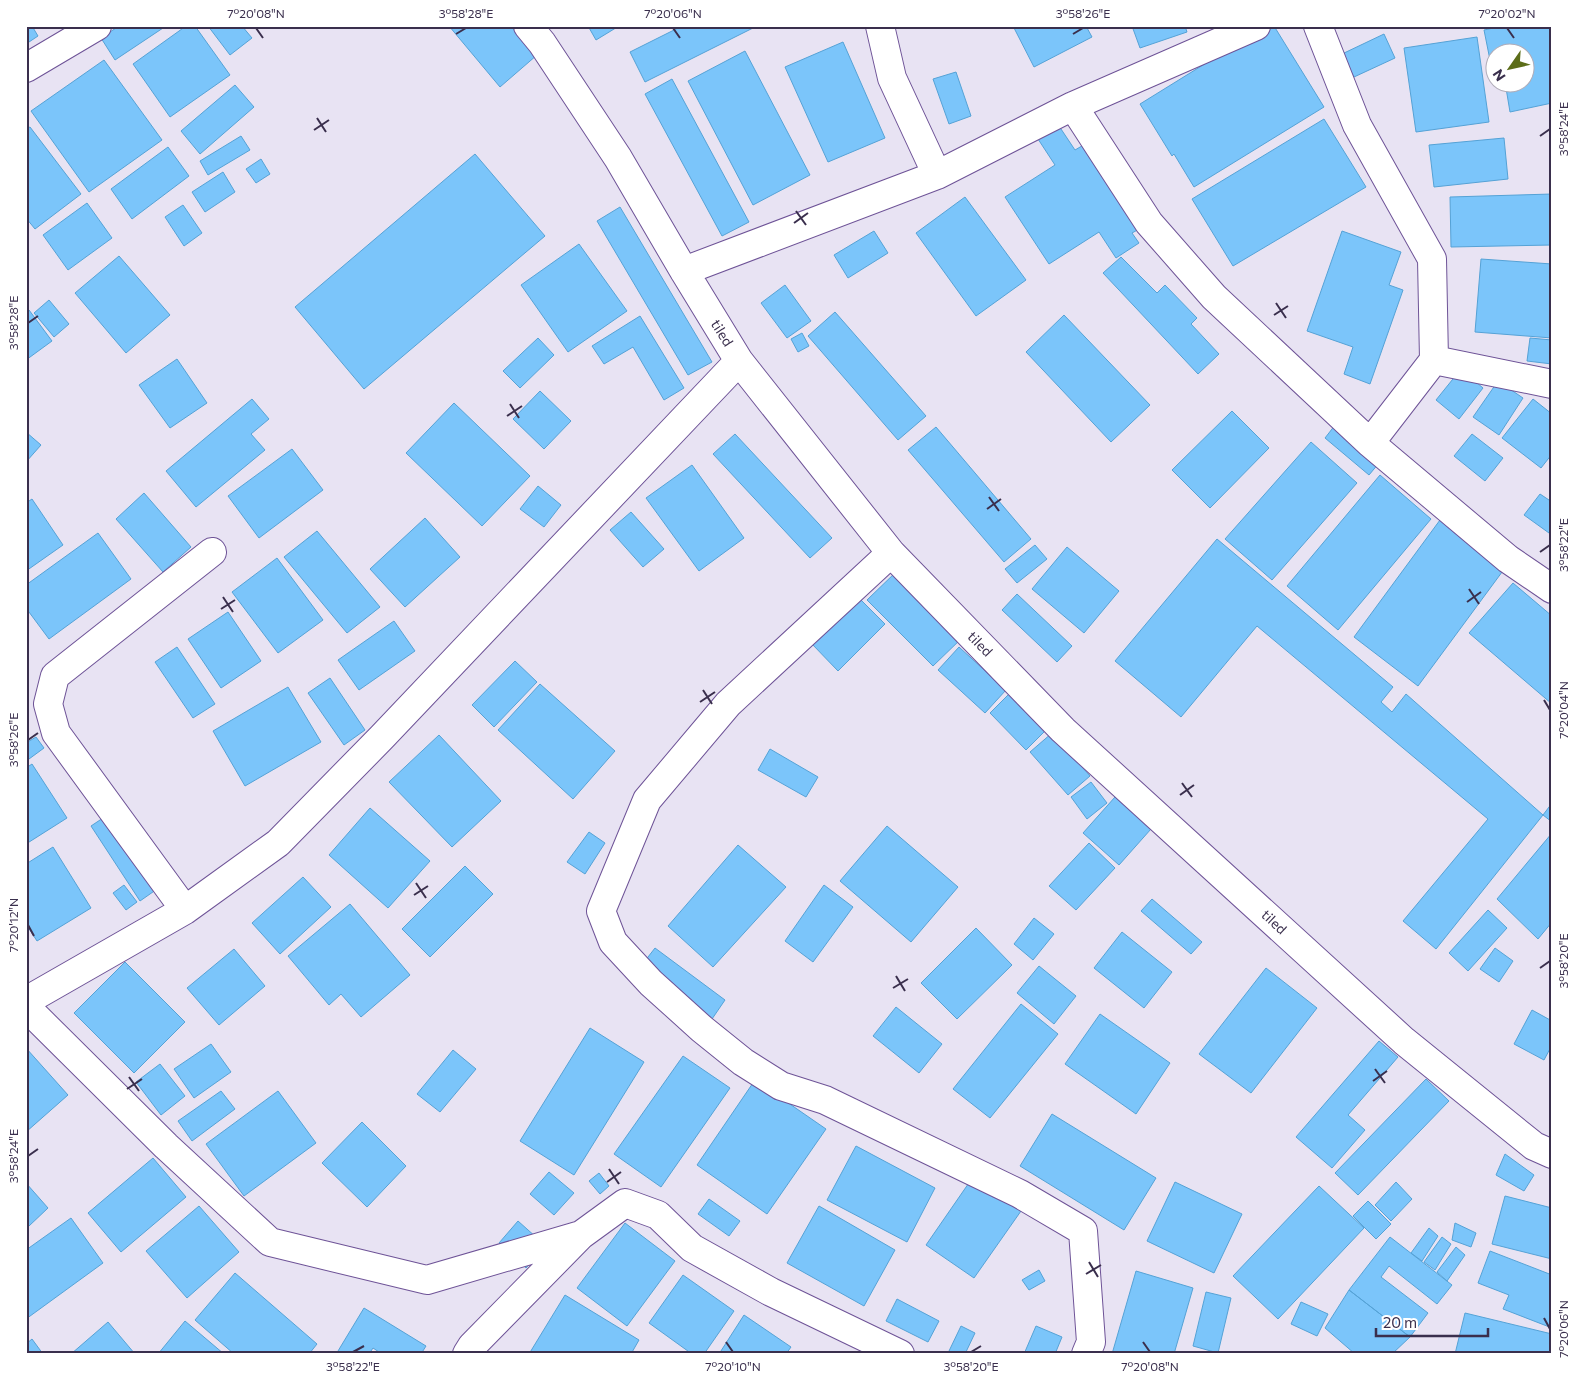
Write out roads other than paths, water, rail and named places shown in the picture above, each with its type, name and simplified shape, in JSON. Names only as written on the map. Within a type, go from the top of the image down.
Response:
[{"type":"street","points":[[26,68],[97,26]]},
{"type":"street","name":"tiled","points":[[528,26],[542,43],[618,158],[739,361],[891,553],[1063,730],[1404,1041],[1534,1146],[1552,1154]]},
{"type":"street","points":[[880,26],[892,78],[937,175]]},
{"type":"street","points":[[684,271],[937,175],[1073,106],[1256,26]]},
{"type":"street","points":[[1318,26],[1357,125],[1432,259],[1434,360],[1370,443]]},
{"type":"street","points":[[1073,106],[1149,223],[1214,297],[1370,443],[1508,559],[1552,589]]},
{"type":"street","points":[[1434,360],[1552,384]]},
{"type":"street","points":[[26,1001],[185,910],[278,843],[382,737],[739,361]]},
{"type":"street","points":[[185,910],[56,733],[48,704],[55,676],[212,552]]},
{"type":"street","points":[[891,553],[728,704],[647,800],[601,911],[613,942],[651,983],[702,1029],[743,1062],[781,1086],[825,1100],[1020,1194],[1083,1231],[1091,1342],[1086,1354]]},
{"type":"street","points":[[26,1007],[166,1146],[270,1242],[427,1280],[581,1235]]},
{"type":"street","points":[[467,1354],[472,1346],[581,1235],[626,1202],[658,1215],[692,1248],[772,1292],[900,1354]]}]
